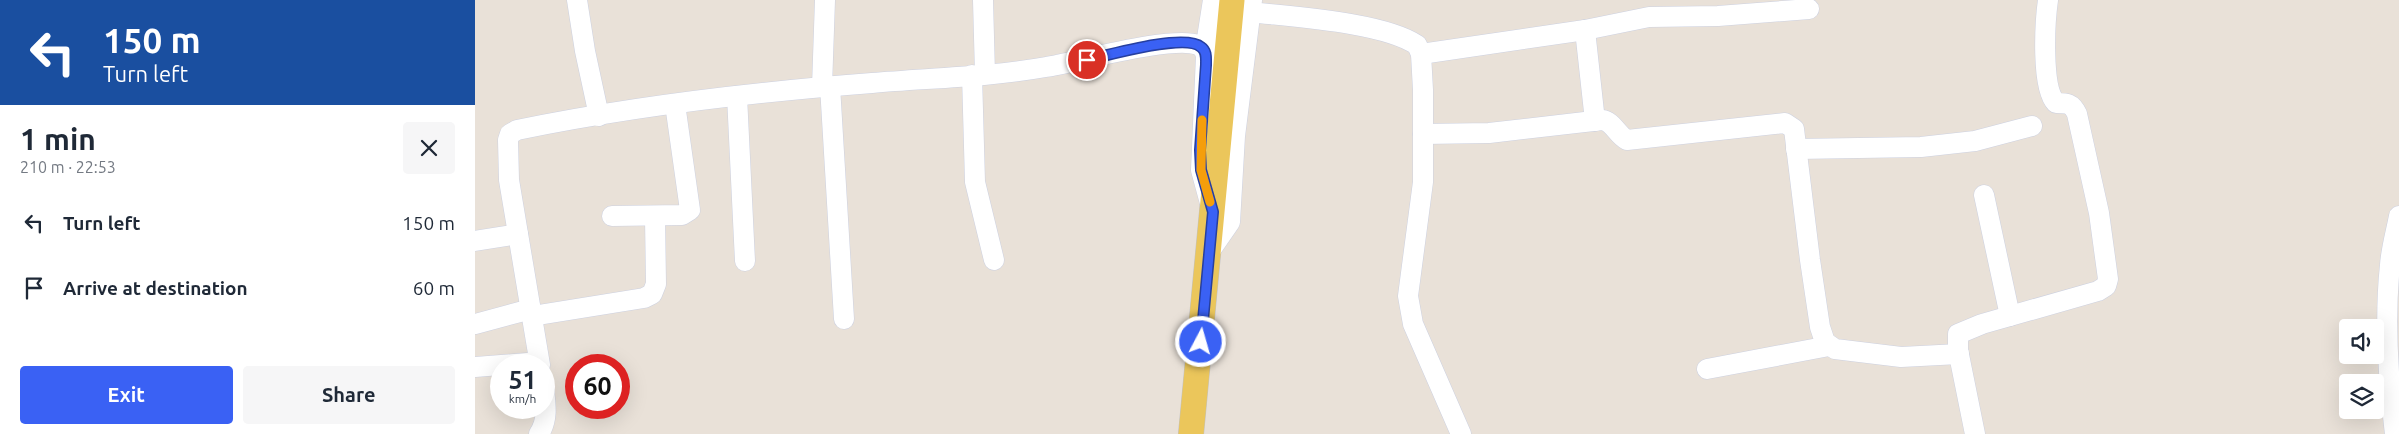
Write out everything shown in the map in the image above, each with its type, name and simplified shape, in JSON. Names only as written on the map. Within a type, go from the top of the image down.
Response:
[{"type":"main road","points":[[1191,434],[1210,251],[1221,115],[1245,4]]},
{"type":"street","points":[[577,0],[585,51],[599,116]]},
{"type":"street","points":[[825,0],[826,87],[844,319]]},
{"type":"street","points":[[983,0],[978,74],[975,182],[994,260]]},
{"type":"street","points":[[1213,0],[1205,51],[1206,65],[1200,150],[1201,170],[1213,212]]},
{"type":"street","points":[[1975,434],[1959,354],[1958,334],[1982,324],[2098,291],[2106,286],[2108,279],[2099,213],[2077,114],[2074,107],[2068,103],[2056,103],[2050,90],[2045,45],[2048,0]]},
{"type":"street","points":[[1210,251],[1230,222],[1245,4],[1362,26],[1411,41],[1417,45],[1421,54],[1423,182],[1408,296],[1413,324],[1461,434]]},
{"type":"street","points":[[1421,54],[1585,30],[1648,8],[1768,6],[1809,9]]},
{"type":"street","points":[[1585,30],[1595,121]]},
{"type":"street","points":[[538,354],[509,180],[507,151],[510,134],[517,130],[675,104],[737,96],[978,74],[1072,63],[1156,44],[1192,43],[1200,46],[1205,51]]},
{"type":"street","points":[[737,96],[745,261]]},
{"type":"street","points":[[612,216],[655,217],[682,215],[690,210],[675,104]]},
{"type":"street","points":[[1423,134],[1489,133],[1607,120],[1617,133],[1627,140],[1785,122],[1794,128],[1820,327],[1829,346]]},
{"type":"street","points":[[1796,149],[1921,147],[1975,141],[2032,126]]},
{"type":"street","points":[[1983,195],[2010,316]]},
{"type":"street","points":[[2395,434],[2389,381],[2389,291],[2390,264],[2399,216]]},
{"type":"street","points":[[475,324],[531,312],[644,298],[652,294],[655,284],[655,217]]},
{"type":"street","points":[[475,241],[518,234]]},
{"type":"street","points":[[1707,368],[1829,346],[1901,357],[1959,354]]},
{"type":"street","points":[[475,367],[490,366]]},
{"type":"street","points":[[539,434],[544,426],[545,419]]},
{"type":"slow traffic","points":[[1202,120],[1201,170],[1210,202]]},
{"type":"route","points":[[1087,60],[1156,44],[1192,43],[1200,46],[1205,51],[1206,65],[1200,150],[1203,181],[1213,212],[1201,342]]}]
